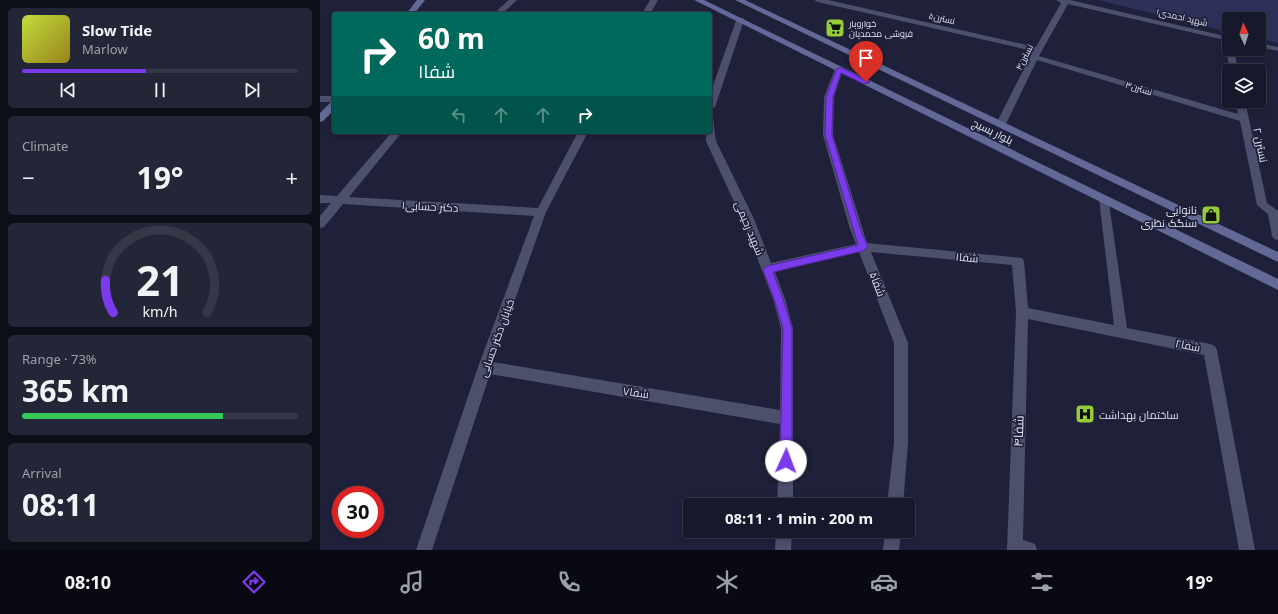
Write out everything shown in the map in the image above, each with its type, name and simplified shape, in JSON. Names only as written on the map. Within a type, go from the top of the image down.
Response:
[{"type":"main road","points":[[412,12],[422,0]]},
{"type":"main road","name":"بلوار بسیج","points":[[698,0],[1278,284]]},
{"type":"main road","name":"بلوار بسیج","points":[[739,0],[1278,257]]},
{"type":"main road","points":[[320,119],[332,106]]},
{"type":"street","points":[[499,12],[512,0]]},
{"type":"street","points":[[647,12],[654,0]]},
{"type":"street","name":"نسترن۵","points":[[818,0],[1037,54]]},
{"type":"street","name":"شهید احمدی۱","points":[[1060,0],[1066,0],[1222,38]]},
{"type":"street","name":"نسترن۴","points":[[1001,124],[1066,0]]},
{"type":"street","points":[[712,101],[740,20]]},
{"type":"street","points":[[1266,46],[1278,49]]},
{"type":"street","name":"نسترن۳","points":[[1037,54],[1243,119]]},
{"type":"street","name":"شفا۵","points":[[839,69],[829,97],[828,135],[856,228],[901,343],[901,443],[896,498]]},
{"type":"street","points":[[320,98],[332,99]]},
{"type":"street","name":"نسترن ۲","points":[[1241,108],[1262,205],[1273,212],[1278,236]]},
{"type":"street","points":[[320,224],[395,134]]},
{"type":"street","name":"خیابان دکتر حسابی","points":[[424,550],[485,367],[541,212],[582,134]]},
{"type":"street","name":"شهید رحیمی","points":[[711,134],[711,141],[748,219],[779,299],[788,328],[785,498]]},
{"type":"street","name":"دکتر حسابی۱","points":[[320,199],[541,212]]},
{"type":"street","points":[[1022,312],[1121,332],[1104,199]]},
{"type":"street","name":"شفا۱","points":[[767,270],[863,247],[1018,262],[1022,312]]},
{"type":"street","name":"شفا۴","points":[[1020,549],[1022,312]]},
{"type":"street","name":"شفا۲","points":[[1121,332],[1210,350],[1247,550]]},
{"type":"street","name":"شفا۷","points":[[485,367],[787,418]]},
{"type":"street","points":[[783,550],[784,538]]},
{"type":"street","points":[[891,550],[892,538]]},
{"type":"shaded area","points":[[1097,0],[1278,0],[1278,43],[1266,40],[1266,12],[1222,12],[1222,30]]},
{"type":"place","name":"خواروبار فروشی محمدیان","points":[[835,28]]},
{"type":"place","name":"نانوایی سنگک نظری","points":[[1211,215]]},
{"type":"place","name":"ساختمان بهداشت","points":[[1085,414]]},
{"type":"route","points":[[786,461],[788,328],[779,299],[767,270],[863,247],[828,135],[829,97],[839,69],[866,82]]}]
